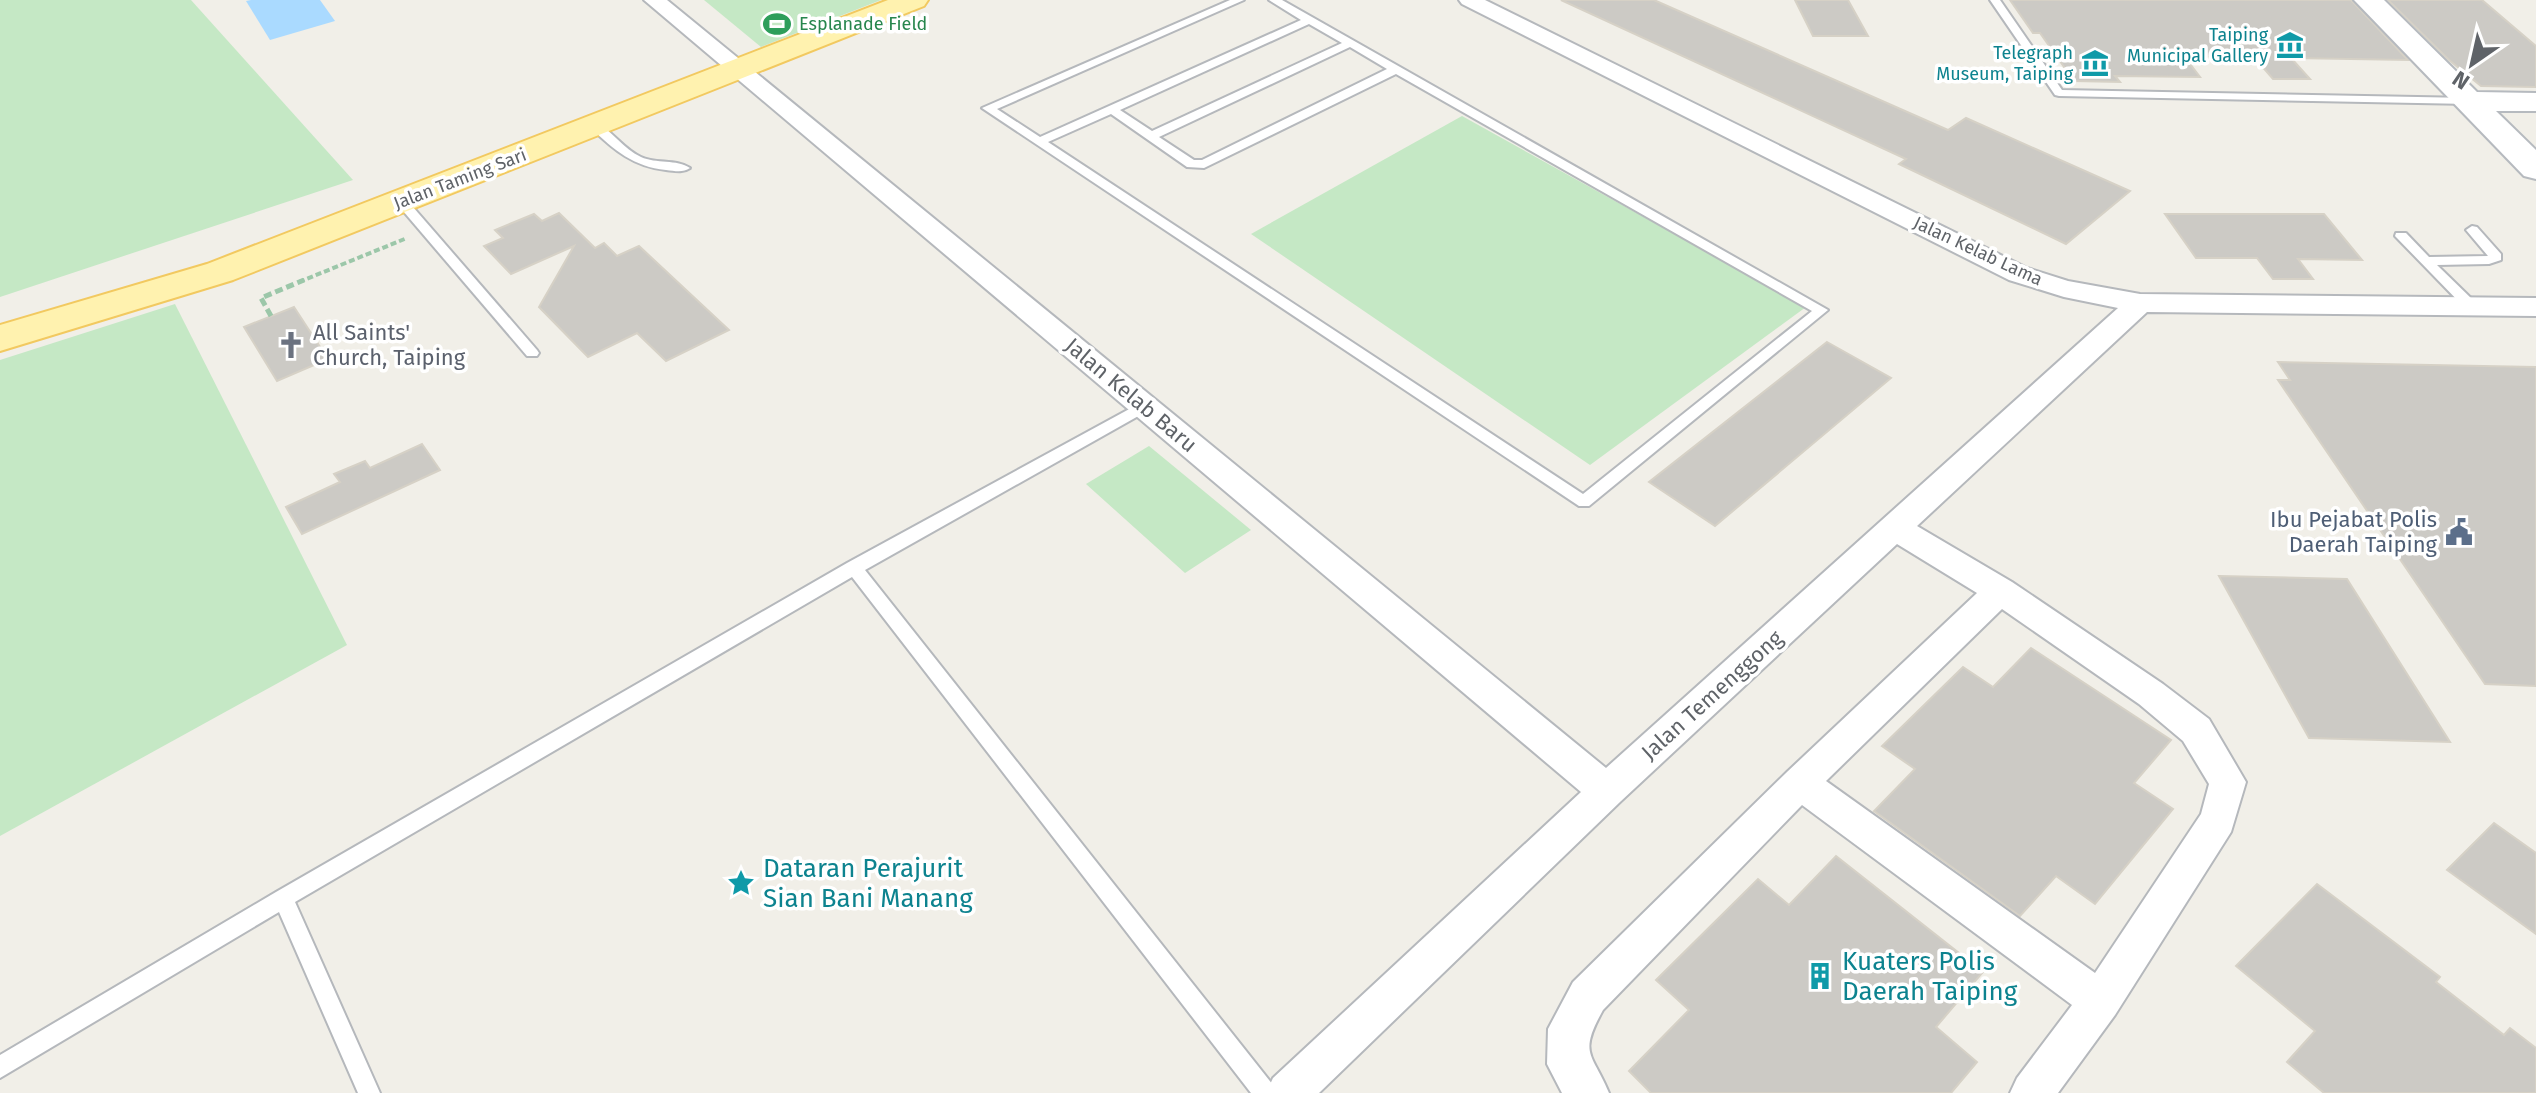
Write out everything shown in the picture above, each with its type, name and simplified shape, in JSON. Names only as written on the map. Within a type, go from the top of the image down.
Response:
[{"type":"main road","name":"Jalan Taming Sari","points":[[0,338],[220,272],[914,0]]},
{"type":"main road","points":[[2368,0],[2536,169]]},
{"type":"main road","points":[[2470,101],[2536,102]]},
{"type":"street","name":"Jalan Kelab Baru","points":[[654,0],[1607,791]]},
{"type":"street","name":"Jalan Kelab Lama","points":[[1469,0],[2018,274],[2064,289],[2140,303],[2536,307]]},
{"type":"street","name":"Jalan Temenggong","points":[[1288,1093],[1607,791],[2140,303]]},
{"type":"street","points":[[1896,528],[2000,591],[2151,694],[2196,730],[2228,782],[2218,820],[2100,1001],[2032,1093]]},
{"type":"street","points":[[1587,1093],[1568,1064],[1569,1029],[1588,996],[1800,783],[2000,591]]},
{"type":"street","points":[[1800,783],[2100,1001]]},
{"type":"lane","points":[[1239,0],[988,108],[1584,502],[1821,310],[1274,0]]},
{"type":"lane","points":[[1995,0],[2059,93],[2470,101]]},
{"type":"lane","points":[[1039,142],[1309,20]]},
{"type":"lane","points":[[1151,136],[1350,43]]},
{"type":"lane","points":[[1113,110],[1191,164],[1204,164],[1396,69]]},
{"type":"lane","points":[[595,126],[631,159],[645,164],[684,168]]},
{"type":"lane","points":[[402,202],[532,353]]},
{"type":"lane","points":[[2426,261],[2489,260],[2496,257],[2472,230]]},
{"type":"lane","points":[[2401,236],[2470,305]]},
{"type":"lane","points":[[0,1067],[283,898],[853,567],[1144,406]]},
{"type":"lane","points":[[853,567],[1265,1093]]},
{"type":"lane","points":[[283,898],[369,1093]]},
{"type":"path","points":[[271,316],[261,298],[426,230]]},
{"type":"green space","points":[[0,0],[191,0],[353,180],[0,297]]},
{"type":"green space","name":"Esplanade Field","points":[[704,0],[881,0],[761,47]]},
{"type":"green space","points":[[1462,116],[1806,307],[1590,465],[1251,234]]},
{"type":"green space","points":[[175,304],[347,645],[0,836],[0,360]]},
{"type":"green space","points":[[1149,446],[1251,530],[1185,573],[1086,484]]},
{"type":"water","points":[[320,0],[335,21],[270,40],[246,1]]},
{"type":"building","points":[[1561,0],[1654,0],[1948,130],[1966,118],[2130,191],[2066,244],[1899,164],[1906,159]]},
{"type":"building","points":[[1795,0],[1848,0],[1868,36],[1813,36]]},
{"type":"building","points":[[2010,0],[2351,0],[2408,60],[2291,58],[2310,79],[2273,79],[2254,57],[2184,56],[2200,77],[2115,76],[2120,82],[2074,81],[2040,33],[2033,33]]},
{"type":"building","points":[[2388,0],[2482,0],[2536,46],[2536,87],[2481,86],[2449,60]]},
{"type":"building","points":[[559,213],[595,248],[604,243],[617,256],[639,246],[729,330],[666,361],[637,333],[588,357],[539,307],[574,246],[511,274],[484,246],[503,238],[495,230],[534,214],[542,221]]},
{"type":"building","points":[[2165,214],[2324,214],[2362,260],[2298,259],[2313,279],[2273,279],[2257,258],[2196,258]]},
{"type":"building","name":"All Saints' Church, Taiping","points":[[294,307],[328,359],[277,381],[244,327]]},
{"type":"building","points":[[1827,342],[1891,378],[1715,526],[1649,482]]},
{"type":"building","name":"Ibu Pejabat Polis Daerah Taiping","points":[[2278,362],[2536,367],[2536,686],[2485,684],[2278,380],[2290,380]]},
{"type":"building","points":[[422,444],[440,470],[302,534],[286,507],[340,482],[334,474],[365,461],[370,468]]},
{"type":"building","points":[[2219,576],[2347,579],[2450,742],[2309,738]]},
{"type":"building","name":"Kuaters Polis Daerah Taiping","points":[[2031,648],[2171,740],[2134,783],[2173,809],[2095,904],[2056,876],[2020,916],[1874,811],[1915,769],[1882,746],[1963,667],[1993,687]]},
{"type":"building","points":[[2494,823],[2536,853],[2536,934],[2447,870]]},
{"type":"building","name":"Kuaters Polis Daerah Taiping","points":[[1836,856],[1983,972],[1936,1027],[1977,1062],[1951,1093],[1651,1093],[1629,1071],[1689,1010],[1656,980],[1758,879],[1789,905]]},
{"type":"building","points":[[2317,884],[2440,977],[2436,982],[2504,1035],[2510,1028],[2536,1048],[2536,1093],[2324,1093],[2287,1062],[2315,1031],[2236,966]]},
{"type":"place","name":"Esplanade Field","points":[[777,24]]},
{"type":"place","name":"Taiping Municipal Gallery","points":[[2290,45]]},
{"type":"place","name":"Telegraph Museum, Taiping","points":[[2095,63]]},
{"type":"place","name":"All Saints' Church, Taiping","points":[[291,345]]},
{"type":"place","name":"Ibu Pejabat Polis Daerah Taiping","points":[[2459,532]]},
{"type":"place","name":"Dataran Perajurit Sian Bani Manang","points":[[741,883]]},
{"type":"place","name":"Kuaters Polis Daerah Taiping","points":[[1820,976]]}]
